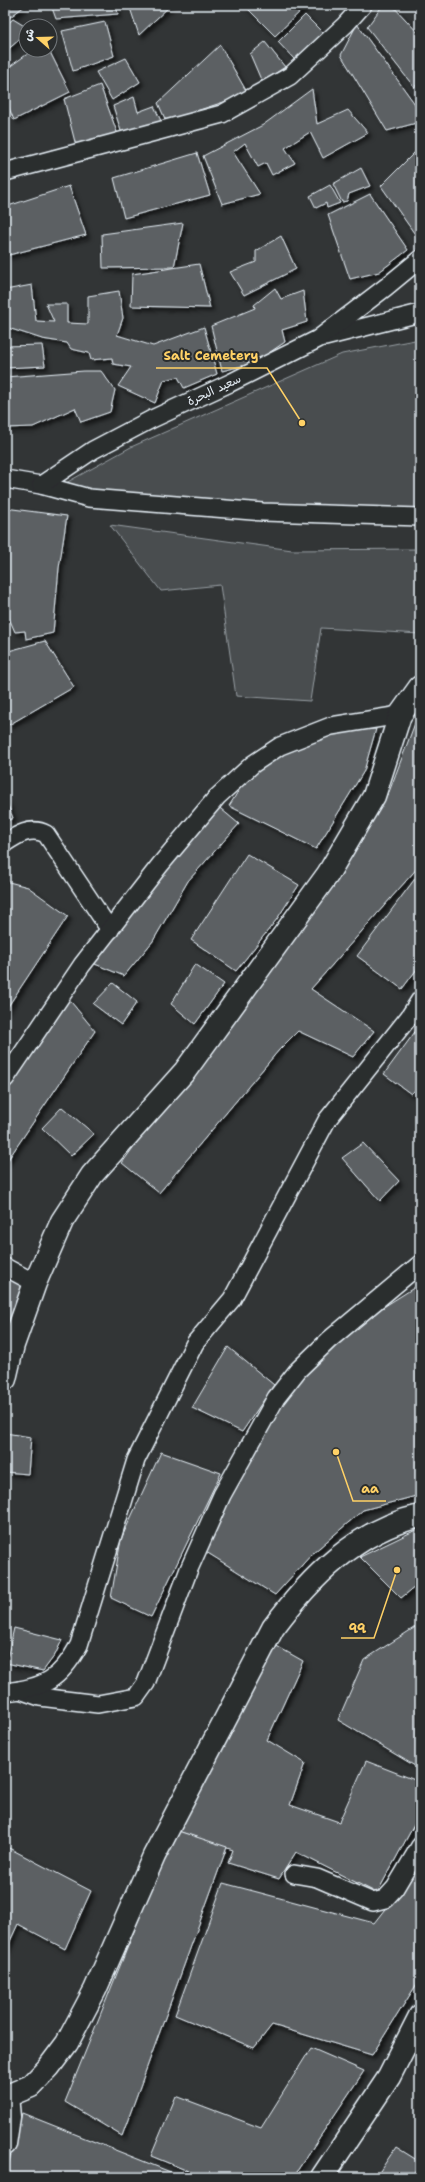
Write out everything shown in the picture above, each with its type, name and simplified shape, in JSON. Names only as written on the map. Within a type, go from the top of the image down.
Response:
[{"type":"street","points":[[5,172],[222,114],[290,76],[345,25],[363,5]]},
{"type":"street","name":"سعيد البحرة","points":[[41,485],[93,450],[152,419],[230,384],[318,339],[386,288],[420,259]]},
{"type":"street","points":[[318,339],[420,313]]},
{"type":"street","points":[[5,479],[41,485],[89,498],[263,512],[420,517]]},
{"type":"street","points":[[5,1379],[13,1345],[35,1283],[62,1221],[92,1175],[185,1071],[328,874],[374,796],[400,714],[420,686]]},
{"type":"street","points":[[5,1079],[82,965],[160,865],[217,797],[253,764],[280,746],[330,726],[400,714]]},
{"type":"street","points":[[5,843],[16,836],[32,830],[46,834],[110,930]]},
{"type":"street","points":[[12,1691],[44,1683],[62,1672],[72,1659],[79,1645],[136,1460],[196,1343],[232,1299],[327,1120],[409,1017],[420,1000]]},
{"type":"street","points":[[12,1691],[40,1697],[98,1704],[136,1697],[146,1683],[189,1569],[222,1495],[276,1398],[298,1370],[329,1340],[420,1264]]},
{"type":"street","points":[[5,1267],[35,1283]]},
{"type":"street","points":[[5,2144],[8,2117],[6,2095],[31,2086],[49,2067],[67,2043],[95,1990],[154,1856],[273,1628],[292,1602],[321,1571],[345,1552],[367,1536],[409,1518],[420,1516]]},
{"type":"street","points":[[294,1874],[317,1878],[373,1902],[385,1899],[395,1888],[420,1846]]},
{"type":"street","points":[[322,2177],[389,2077],[420,2016]]},
{"type":"shaded area","points":[[420,339],[420,514],[53,490],[131,447],[342,354]]},
{"type":"shaded area","points":[[110,525],[292,550],[420,549],[420,634],[321,628],[310,701],[236,696],[220,585],[161,591]]},
{"type":"building","points":[[5,5],[26,5],[5,21]]},
{"type":"building","points":[[51,5],[116,5],[118,14],[58,19],[56,18]]},
{"type":"building","points":[[129,5],[171,5],[139,35]]},
{"type":"building","points":[[244,5],[307,5],[275,36]]},
{"type":"building","points":[[383,5],[392,5],[420,35],[420,83],[414,87],[367,27]]},
{"type":"building","points":[[305,15],[323,33],[295,60],[278,42]]},
{"type":"building","points":[[13,19],[18,22],[18,41],[5,52],[5,26]]},
{"type":"building","points":[[105,22],[114,56],[73,71],[62,31]]},
{"type":"building","points":[[357,24],[420,111],[420,122],[387,131],[341,55]]},
{"type":"building","points":[[265,42],[285,67],[262,82],[250,54]]},
{"type":"building","points":[[220,45],[248,94],[166,121],[158,103]]},
{"type":"building","points":[[22,58],[53,58],[70,92],[14,120],[5,99],[5,70]]},
{"type":"building","points":[[126,58],[140,82],[112,100],[96,72]]},
{"type":"building","points":[[100,85],[118,135],[76,146],[64,99]]},
{"type":"building","points":[[312,89],[317,124],[348,110],[368,133],[323,158],[310,132],[285,148],[295,163],[272,175],[266,163],[258,167],[245,143],[233,152],[260,194],[222,204],[203,156],[263,125]]},
{"type":"building","points":[[134,97],[138,112],[154,106],[161,121],[122,134],[113,106]]},
{"type":"building","points":[[420,147],[420,210],[416,214],[420,218],[419,240],[381,186]]},
{"type":"building","points":[[197,153],[210,195],[124,218],[114,178]]},
{"type":"building","points":[[361,168],[370,186],[349,194],[347,201],[342,202],[333,184]]},
{"type":"building","points":[[330,185],[340,203],[327,208],[326,203],[316,208],[310,196]]},
{"type":"building","points":[[69,186],[86,235],[5,256],[5,207]]},
{"type":"building","points":[[370,194],[408,250],[379,272],[350,279],[328,215]]},
{"type":"building","points":[[183,223],[174,267],[103,268],[102,234]]},
{"type":"building","points":[[281,236],[296,269],[244,295],[230,272],[256,262],[256,251]]},
{"type":"building","points":[[199,264],[210,308],[131,306],[132,274]]},
{"type":"building","points":[[32,285],[36,321],[54,322],[46,304],[67,304],[67,323],[88,324],[88,296],[119,291],[123,318],[117,335],[153,346],[204,327],[217,374],[184,388],[178,377],[164,380],[155,403],[118,386],[131,367],[113,364],[112,358],[91,360],[89,353],[71,349],[67,343],[42,339],[5,327],[5,290]]},
{"type":"building","points":[[275,288],[281,299],[303,291],[307,322],[282,330],[285,342],[254,363],[222,371],[211,326],[255,308],[254,305]]},
{"type":"building","points":[[42,345],[45,366],[5,368],[5,346]]},
{"type":"building","points":[[101,371],[115,390],[110,412],[81,422],[75,408],[33,427],[5,428],[5,377]]},
{"type":"building","points":[[5,508],[67,516],[59,568],[53,633],[26,639],[25,631],[15,632],[5,609]]},
{"type":"building","points":[[45,641],[74,687],[7,726],[5,652]]},
{"type":"building","points":[[420,710],[420,865],[311,989],[374,1031],[353,1057],[298,1031],[279,1050],[159,1193],[122,1163],[389,792]]},
{"type":"building","points":[[376,729],[364,771],[316,849],[229,806],[251,771],[325,731]]},
{"type":"building","points":[[5,798],[13,818],[5,822]]},
{"type":"building","points":[[215,804],[239,824],[188,881],[153,941],[124,976],[90,962]]},
{"type":"building","points":[[247,854],[299,885],[277,919],[236,971],[191,940]]},
{"type":"building","points":[[420,872],[420,965],[402,989],[357,956]]},
{"type":"building","points":[[5,881],[28,887],[68,916],[5,1011]]},
{"type":"building","points":[[195,964],[224,984],[195,1024],[171,1004]]},
{"type":"building","points":[[113,983],[137,1002],[121,1025],[93,1004]]},
{"type":"building","points":[[67,997],[95,1031],[5,1164],[5,1086]]},
{"type":"building","points":[[420,1025],[420,1085],[411,1094],[384,1074]]},
{"type":"building","points":[[62,1107],[94,1134],[71,1156],[42,1128]]},
{"type":"building","points":[[363,1143],[399,1181],[380,1201],[342,1158]]},
{"type":"building","points":[[5,1273],[23,1287],[5,1352]]},
{"type":"building","points":[[420,1284],[420,1495],[363,1510],[312,1554],[275,1595],[203,1550],[270,1421],[301,1376],[355,1325]]},
{"type":"building","points":[[228,1347],[274,1385],[242,1432],[192,1408]]},
{"type":"building","points":[[5,1433],[31,1437],[28,1474],[5,1472]]},
{"type":"building","points":[[161,1452],[221,1473],[151,1617],[111,1598],[121,1539]]},
{"type":"building","points":[[420,1528],[420,1583],[401,1598],[360,1557]]},
{"type":"building","points":[[420,1624],[420,1769],[338,1720],[364,1660]]},
{"type":"building","points":[[14,1628],[62,1640],[55,1655],[43,1671],[6,1663]]},
{"type":"building","points":[[273,1644],[303,1661],[267,1740],[305,1763],[290,1805],[339,1822],[366,1761],[420,1782],[420,1814],[377,1893],[296,1852],[279,1879],[228,1863],[233,1850],[175,1830]]},
{"type":"building","points":[[175,1830],[227,1847],[122,2136],[65,2102]]},
{"type":"building","points":[[5,1846],[91,1891],[65,1949],[18,1924],[5,1952]]},
{"type":"building","points":[[420,1864],[420,1979],[372,2055],[272,2025],[254,2048],[175,2015],[223,1883],[374,1923]]},
{"type":"building","points":[[311,2048],[364,2071],[293,2177],[203,2177],[151,2156],[176,2096],[261,2128]]},
{"type":"building","points":[[22,2113],[183,2177],[5,2177]]},
{"type":"building","points":[[396,2147],[420,2162],[420,2177],[376,2177]]},
{"type":"place","name":"Salt Cemetery","points":[[302,423]]},
{"type":"place","name":"aa","points":[[336,1452]]},
{"type":"place","name":"qq","points":[[397,1570]]}]
